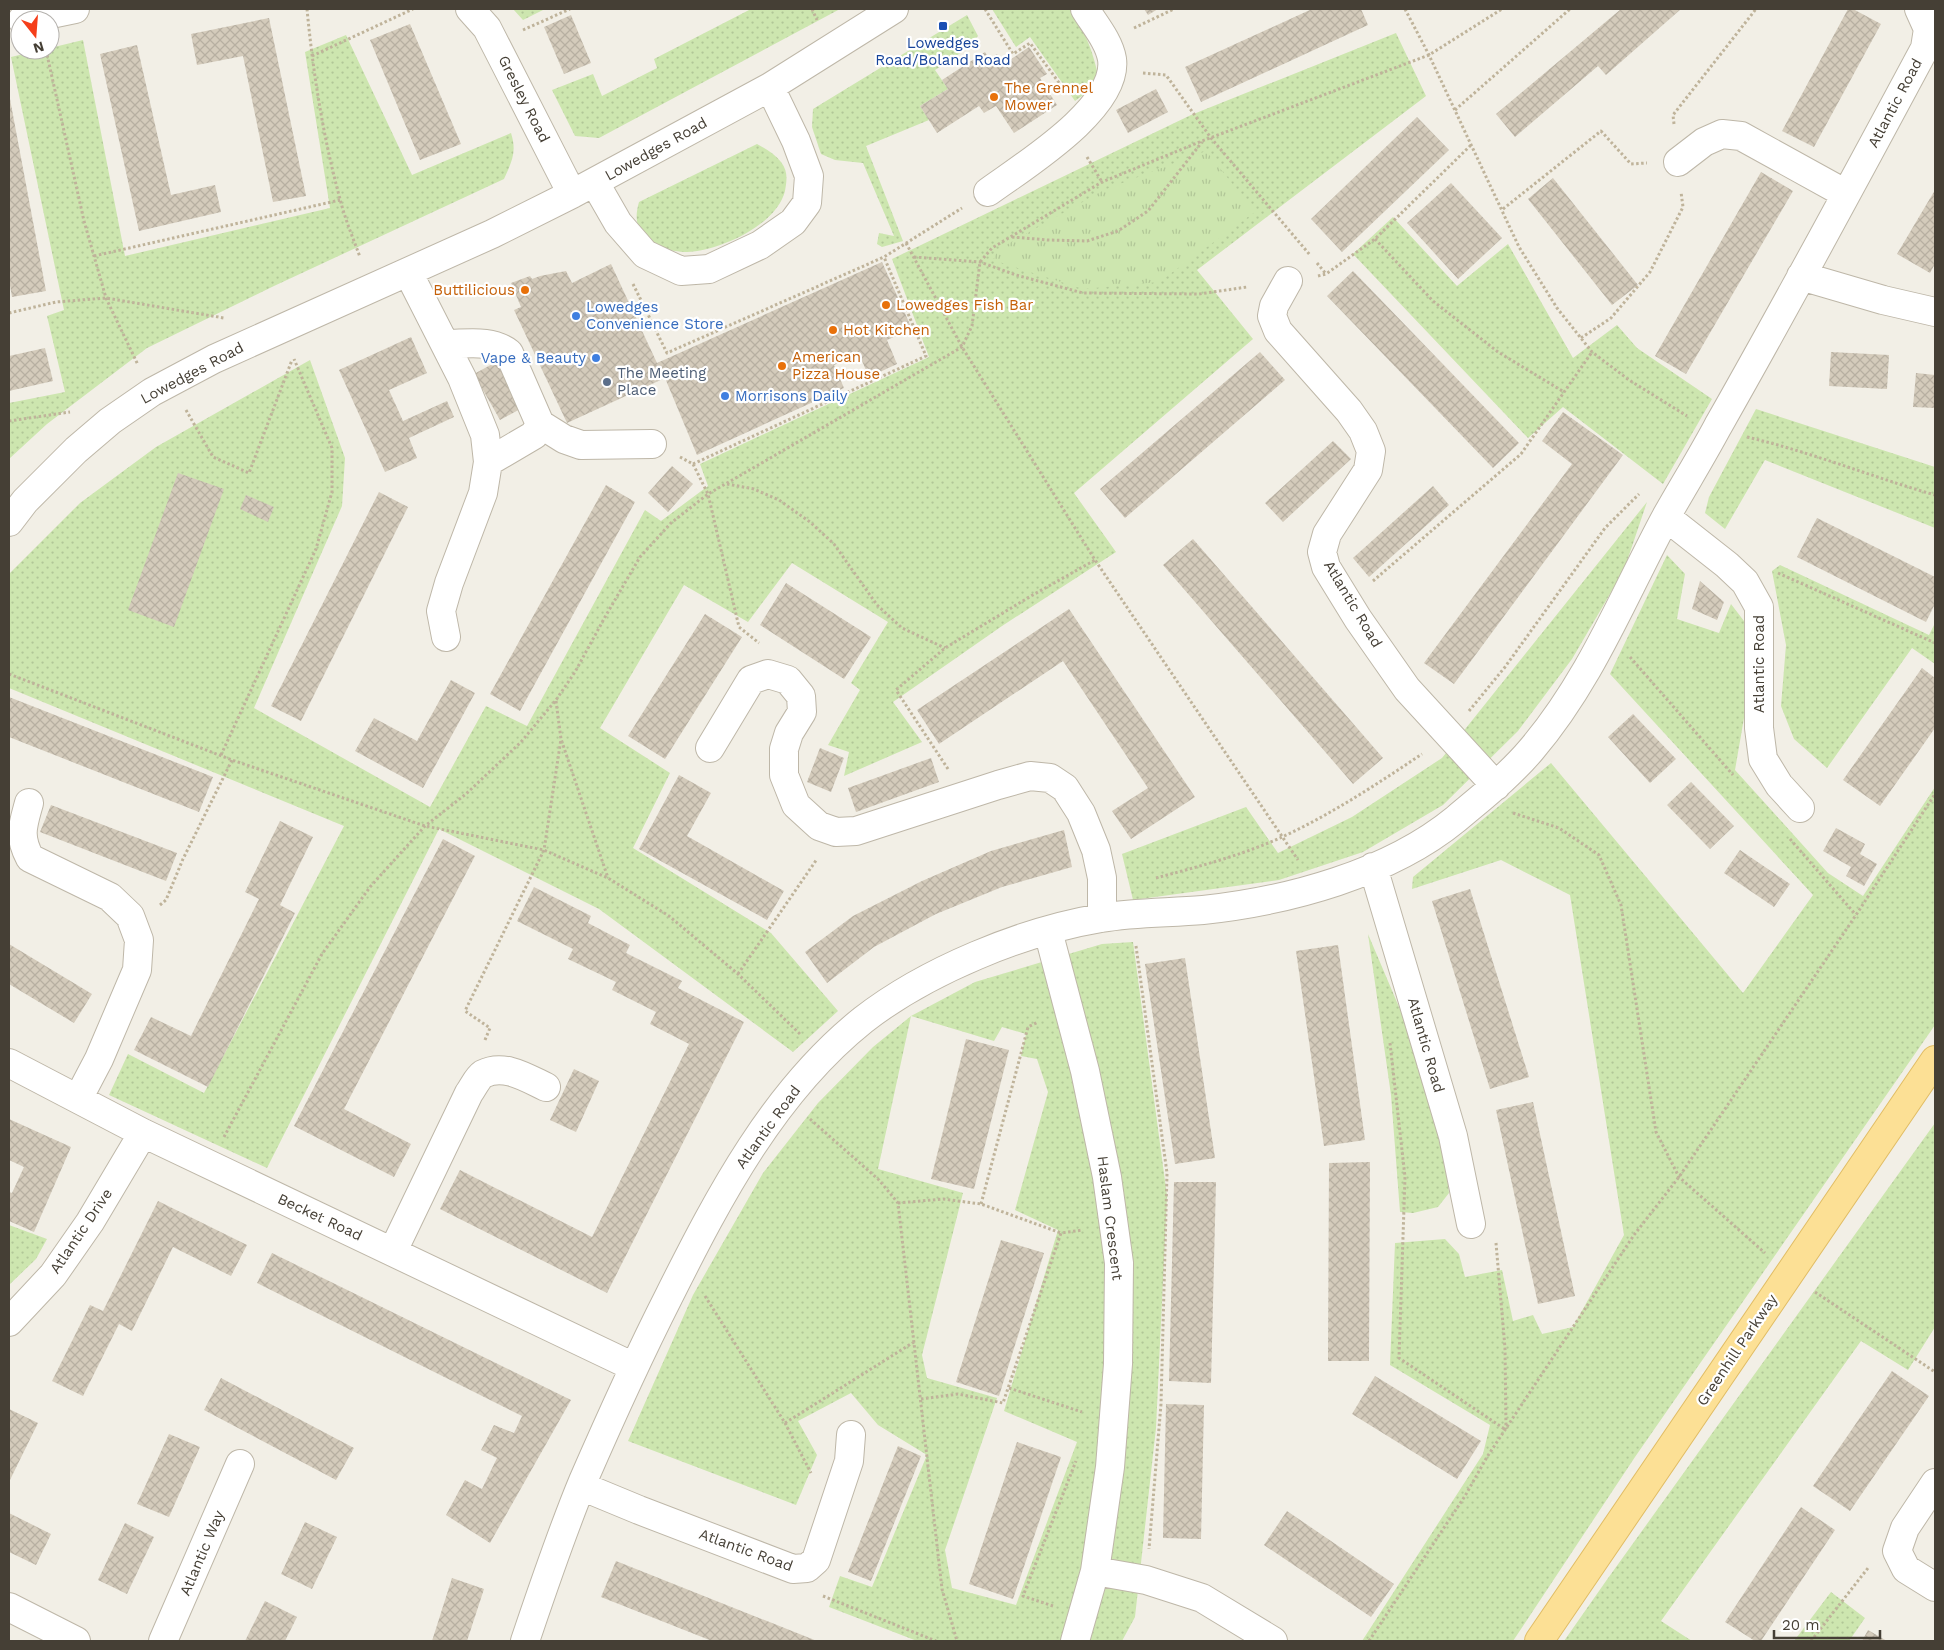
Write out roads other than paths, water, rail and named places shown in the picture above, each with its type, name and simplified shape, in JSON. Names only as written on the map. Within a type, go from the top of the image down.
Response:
[{"type":"main road","name":"Greenhill Parkway","points":[[1539,1641],[1935,1060]]},
{"type":"street","points":[[60,12],[75,9]]},
{"type":"street","name":"Gresley Road","points":[[470,9],[487,28],[584,188],[645,254],[681,271],[709,269],[760,245],[793,222],[807,203],[808,176],[796,141],[770,86]]},
{"type":"street","name":"Lowedges Road","points":[[9,522],[25,501],[76,450],[110,420],[161,387],[214,359],[492,234],[584,188],[770,86],[894,9]]},
{"type":"street","points":[[988,192],[1072,130],[1102,95],[1110,78],[1112,60],[1105,42],[1085,9]]},
{"type":"street","name":"Atlantic Road","points":[[525,1641],[581,1486],[634,1367],[719,1198],[752,1146],[786,1098],[824,1056],[864,1019],[922,981],[981,953],[1048,931],[1102,918],[1209,909],[1277,898],[1318,888],[1373,867],[1416,846],[1450,824],[1487,794],[1531,751],[1565,706],[1601,647],[1666,517],[1802,276],[1925,48],[1927,21]]},
{"type":"street","points":[[1678,162],[1704,142],[1722,134],[1741,136],[1846,194]]},
{"type":"street","points":[[408,272],[462,378],[485,435],[488,462],[483,493],[449,583],[441,611],[446,637]]},
{"type":"street","points":[[1802,276],[1883,300],[1935,312]]},
{"type":"street","name":"Atlantic Road","points":[[1288,281],[1274,306],[1272,316],[1278,331],[1349,411],[1363,432],[1370,451],[1368,470],[1326,534],[1322,552],[1326,567],[1407,689],[1487,794]]},
{"type":"street","points":[[446,344],[485,343],[501,347],[509,353],[540,424],[564,439],[581,445],[652,444]]},
{"type":"street","points":[[488,462],[534,435],[540,424]]},
{"type":"street","name":"Atlantic Road","points":[[1666,517],[1727,565],[1745,582],[1759,607],[1759,728],[1763,759],[1800,808]]},
{"type":"street","points":[[710,748],[751,680],[768,674],[788,680],[801,696],[802,712],[789,732],[784,749],[784,775],[796,805],[819,826],[836,832],[856,831],[1030,776],[1050,778],[1065,788],[1081,814],[1096,850],[1102,878],[1102,918]]},
{"type":"street","points":[[29,802],[21,831],[24,847],[30,858],[110,897],[130,916],[139,940],[137,970],[99,1059],[78,1099]]},
{"type":"street","name":"Atlantic Road","points":[[1373,867],[1453,1136],[1471,1224]]},
{"type":"street","name":"Haslam Crescent","points":[[1048,931],[1087,1081],[1107,1176],[1119,1263],[1118,1364],[1110,1467],[1095,1571],[1078,1629]]},
{"type":"street","name":"Becket Road","points":[[9,1063],[143,1133],[634,1367]]},
{"type":"street","points":[[393,1252],[469,1093],[482,1075],[499,1070],[519,1073],[546,1087]]},
{"type":"street","name":"Atlantic Drive","points":[[9,1322],[53,1275],[90,1222],[143,1133]]},
{"type":"street","name":"Atlantic Road","points":[[581,1486],[793,1569],[806,1568],[816,1560],[849,1461],[851,1435]]},
{"type":"street","name":"Atlantic Way","points":[[163,1641],[240,1464]]},
{"type":"street","points":[[1935,1483],[1905,1528],[1897,1551],[1906,1569],[1935,1587]]},
{"type":"street","points":[[1095,1571],[1146,1580],[1202,1598],[1273,1641]]},
{"type":"street","points":[[9,1607],[68,1639]]},
{"type":"place","name":"Lowedges Road/Boland Road","points":[[943,26]]},
{"type":"place","name":"The Grennel Mower","points":[[994,97]]},
{"type":"place","name":"Buttilicious","points":[[525,290]]},
{"type":"place","name":"Lowedges Fish Bar","points":[[886,305]]},
{"type":"place","name":"Lowedges Convenience Store","points":[[576,316]]},
{"type":"place","name":"Hot Kitchen","points":[[833,330]]},
{"type":"place","name":"Vape & Beauty","points":[[596,358]]},
{"type":"place","name":"American Pizza House","points":[[782,366]]},
{"type":"place","name":"The Meeting Place","points":[[607,382]]},
{"type":"place","name":"Morrisons Daily","points":[[725,396]]}]
